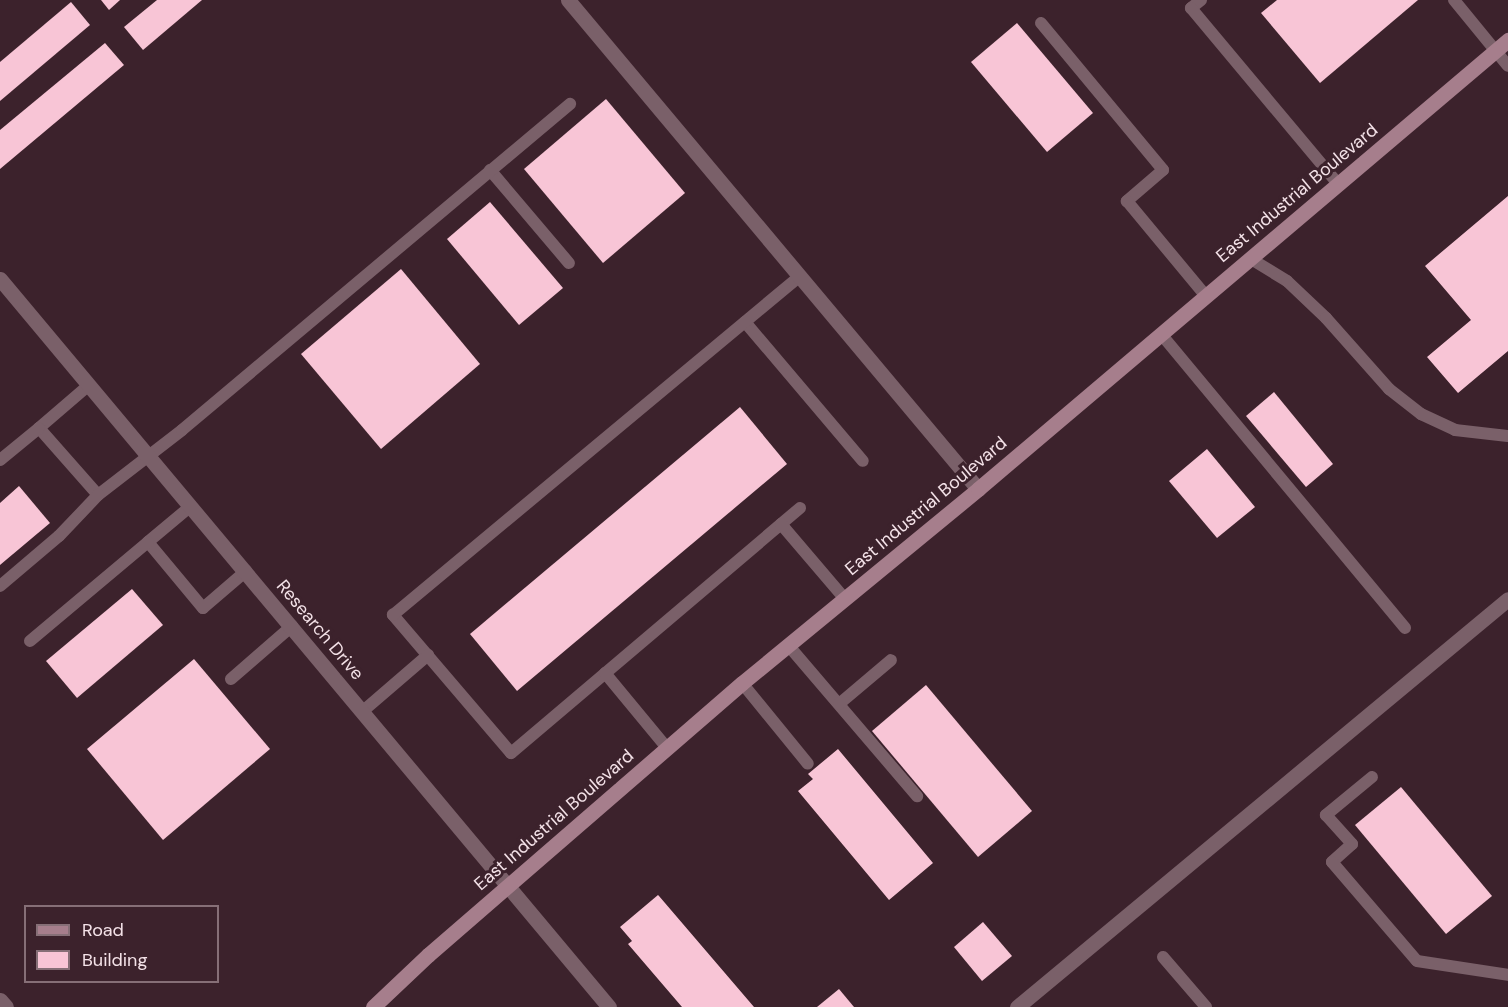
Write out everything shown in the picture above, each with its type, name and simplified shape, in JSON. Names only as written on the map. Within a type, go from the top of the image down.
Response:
[{"type":"street","points":[[568,0],[978,489]]},
{"type":"street","name":"East Industrial Boulevard","points":[[373,1007],[428,955],[742,683],[978,489],[1508,40]]},
{"type":"street","name":"Research Drive","points":[[0,279],[609,1007]]},
{"type":"street","points":[[1017,1007],[1508,600]]},
{"type":"street","points":[[0,1000],[6,1007]]},
{"type":"lane","points":[[1201,0],[1191,8],[1338,184]]},
{"type":"lane","points":[[1454,0],[1508,66]]},
{"type":"lane","points":[[1041,23],[1163,170],[1127,201],[1206,296]]},
{"type":"lane","points":[[0,586],[59,536],[98,495],[148,454],[182,430],[570,104]]},
{"type":"lane","points":[[490,170],[569,262]]},
{"type":"lane","points":[[1251,259],[1287,281],[1326,318],[1389,389],[1421,414],[1455,430],[1508,436]]},
{"type":"lane","points":[[800,276],[393,615],[511,753],[800,508]]},
{"type":"lane","points":[[745,322],[863,461]]},
{"type":"lane","points":[[1161,334],[1405,628]]},
{"type":"lane","points":[[0,460],[89,385]]},
{"type":"lane","points":[[39,428],[98,495]]},
{"type":"lane","points":[[30,641],[191,506]]},
{"type":"lane","points":[[781,524],[845,598]]},
{"type":"lane","points":[[148,542],[202,608],[246,571]]},
{"type":"lane","points":[[231,679],[292,627]]},
{"type":"lane","points":[[788,645],[917,795]]},
{"type":"lane","points":[[363,711],[428,655]]},
{"type":"lane","points":[[839,704],[891,660]]},
{"type":"lane","points":[[605,673],[667,748]]},
{"type":"lane","points":[[742,683],[808,764]]},
{"type":"lane","points":[[1372,777],[1326,815],[1352,844],[1332,862],[1417,961],[1508,975]]},
{"type":"lane","points":[[1163,957],[1206,1007]]},
{"type":"building","points":[[101,0],[120,0],[109,10]]},
{"type":"building","points":[[157,0],[202,0],[143,50],[124,27]]},
{"type":"building","points":[[1277,0],[1418,0],[1320,83],[1261,13]]},
{"type":"building","points":[[71,2],[90,25],[0,101],[0,62]]},
{"type":"building","points":[[1017,23],[1093,113],[1047,152],[971,62]]},
{"type":"building","points":[[105,43],[124,65],[0,169],[0,130]]},
{"type":"building","points":[[606,99],[685,193],[603,263],[524,169]]},
{"type":"building","points":[[1508,196],[1508,351],[1458,393],[1427,357],[1471,320],[1425,266]]},
{"type":"building","points":[[490,202],[563,288],[519,325],[447,239]]},
{"type":"building","points":[[401,269],[480,364],[381,449],[301,354]]},
{"type":"building","points":[[1274,392],[1333,464],[1306,487],[1246,416]]},
{"type":"building","points":[[740,407],[787,464],[517,691],[470,634]]},
{"type":"building","points":[[1207,449],[1255,507],[1217,538],[1169,481]]},
{"type":"building","points":[[19,486],[50,523],[0,565],[0,503]]},
{"type":"building","points":[[132,589],[163,625],[77,698],[46,661]]},
{"type":"building","points":[[194,659],[270,749],[163,840],[87,749]]},
{"type":"building","points":[[926,685],[1032,811],[978,857],[872,731]]},
{"type":"building","points":[[838,749],[933,863],[889,900],[798,791],[813,779],[808,774]]},
{"type":"building","points":[[1401,787],[1492,896],[1446,934],[1355,825]]},
{"type":"building","points":[[658,895],[754,1007],[682,1007],[628,944],[632,941],[620,927]]},
{"type":"building","points":[[983,922],[1012,956],[982,981],[954,947]]},
{"type":"building","points":[[839,989],[854,1007],[817,1007]]}]
